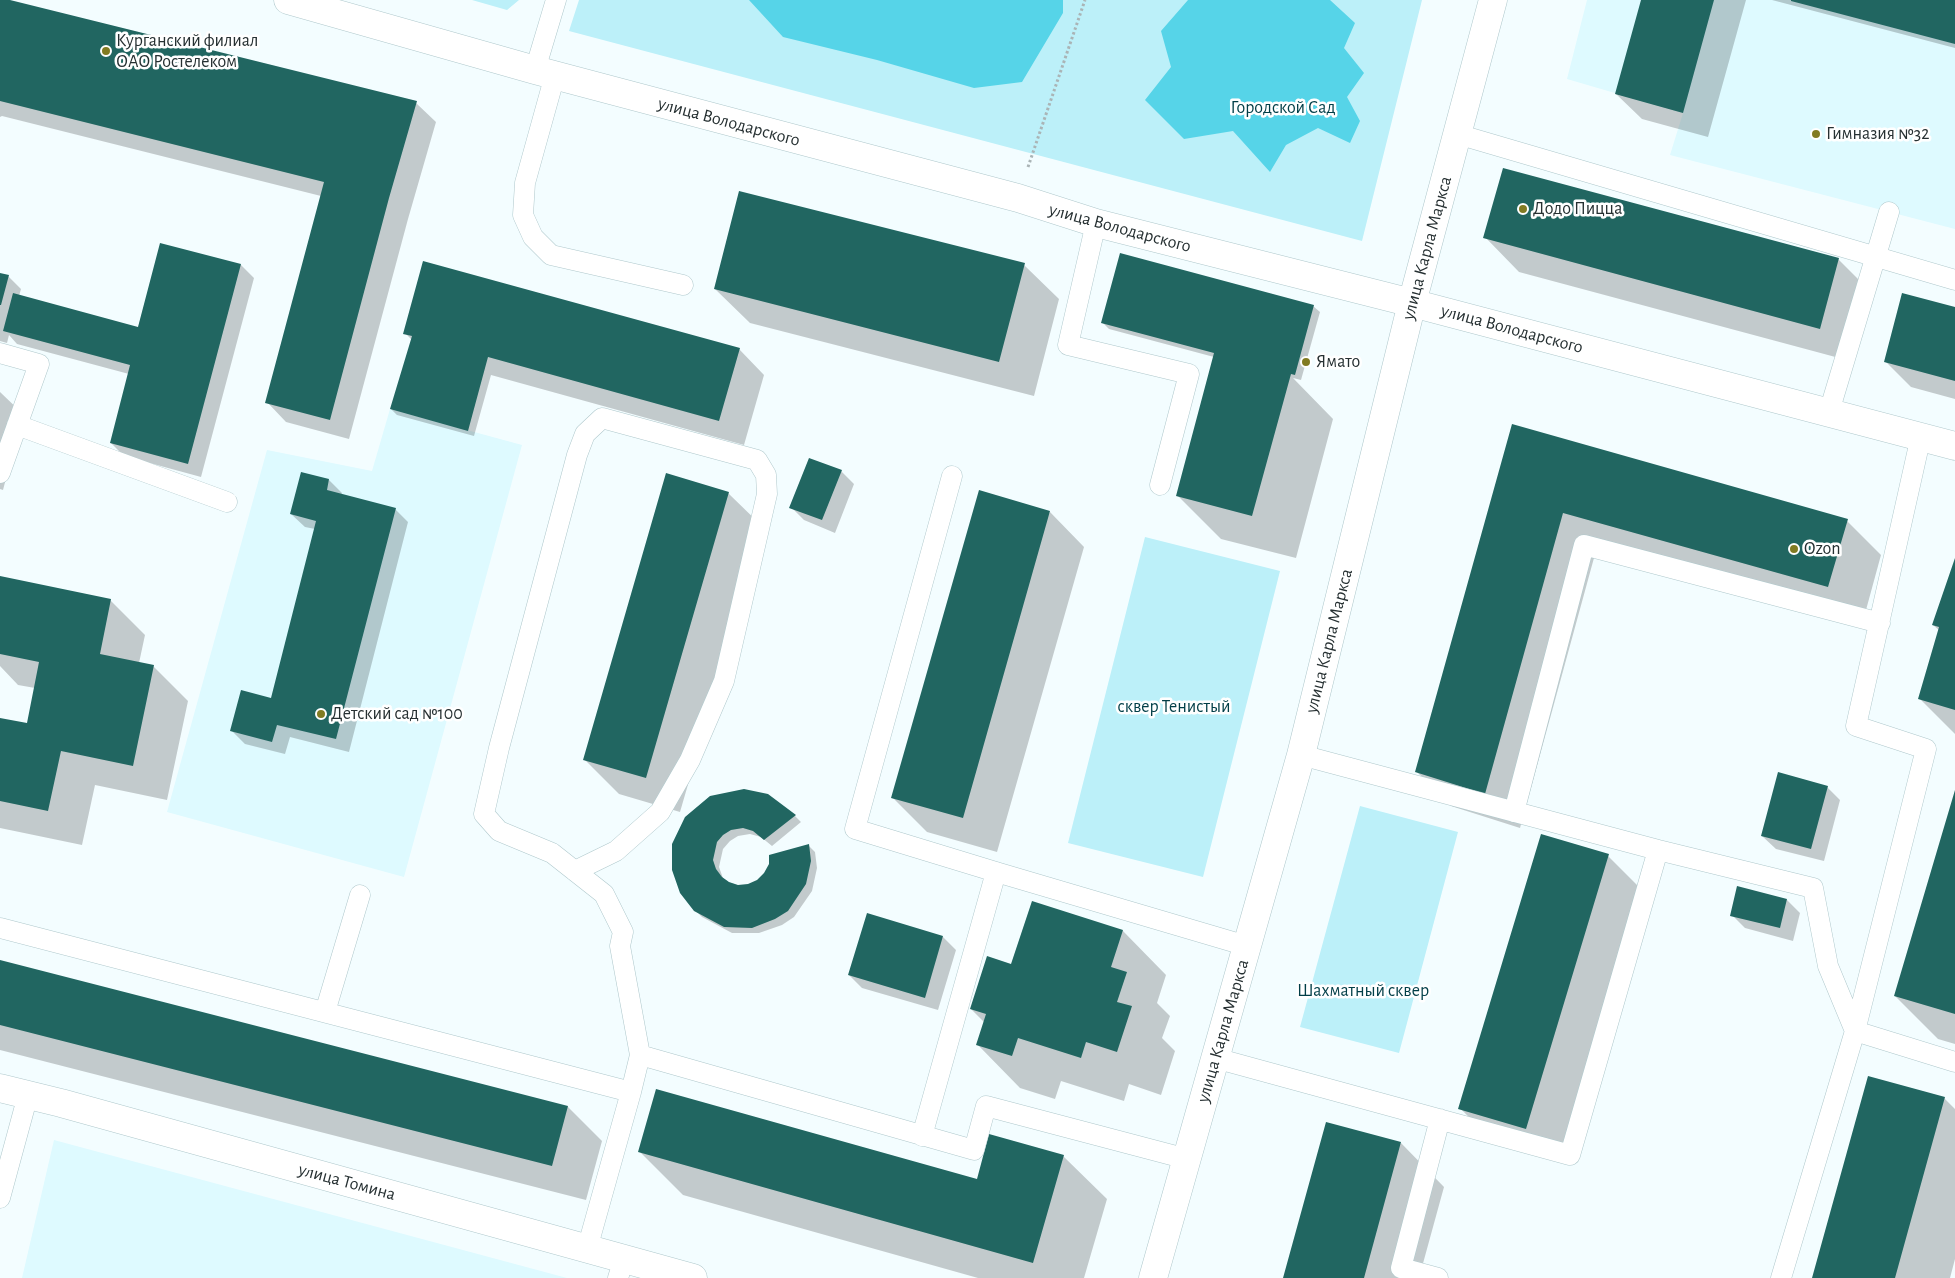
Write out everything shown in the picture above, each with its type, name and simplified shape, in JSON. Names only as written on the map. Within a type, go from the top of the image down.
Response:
[{"type":"street","name":"улица Володарского","points":[[288,0],[545,73],[1018,198],[1096,223],[1412,302],[1955,446]]},
{"type":"street","name":"улица Карла Маркса","points":[[1153,1278],[1301,755],[1412,302],[1493,0]]},
{"type":"street","name":"улица Томина","points":[[0,1088],[587,1249],[621,1268],[693,1278]]},
{"type":"lane","points":[[556,0],[526,183],[523,215],[533,237],[551,255],[682,285]]},
{"type":"lane","points":[[1457,134],[1955,280]]},
{"type":"lane","points":[[1829,412],[1889,212]]},
{"type":"lane","points":[[1096,223],[1068,345],[1189,374],[1160,485]]},
{"type":"lane","points":[[0,353],[39,364],[0,473]]},
{"type":"lane","points":[[575,871],[616,851],[660,812],[690,760],[724,681],[767,494],[766,475],[757,460],[602,418],[585,434],[577,455],[499,748],[484,814],[499,831],[552,853],[604,894],[623,932],[620,946],[640,1056],[587,1249]]},
{"type":"lane","points":[[17,425],[227,502]]},
{"type":"lane","points":[[1781,1278],[1855,1031],[1926,749],[1856,726],[1921,436]]},
{"type":"lane","points":[[952,476],[855,829],[1247,946]]},
{"type":"lane","points":[[1514,812],[1584,545],[1880,623]]},
{"type":"lane","points":[[1301,755],[1658,850],[1813,888],[1828,966],[1855,1031]]},
{"type":"lane","points":[[1215,1058],[1570,1155],[1658,850]]},
{"type":"lane","points":[[922,1136],[996,872]]},
{"type":"lane","points":[[325,1012],[360,895]]},
{"type":"lane","points":[[0,928],[630,1092]]},
{"type":"lane","points":[[1855,1031],[1955,1062]]},
{"type":"lane","points":[[640,1056],[974,1150],[986,1106],[1187,1159]]},
{"type":"lane","points":[[0,1198],[28,1095]]},
{"type":"lane","points":[[1438,1278],[1401,1268],[1440,1119]]},
{"type":"path","points":[[1018,198],[1085,0]]},
{"type":"shaded area","name":"Гимназия №32","points":[[1587,0],[1955,0],[1955,229],[1670,155],[1683,113],[1567,79]]},
{"type":"shaded area","name":"Детский сад №100","points":[[390,409],[522,445],[404,877],[167,812],[267,450],[372,471]]},
{"type":"shaded area","points":[[54,1140],[567,1278],[22,1278]]},
{"type":"green space","points":[[472,0],[519,0],[507,10]]},
{"type":"green space","name":"Городской Сад","points":[[579,0],[1422,0],[1362,241],[569,31]]},
{"type":"green space","points":[[749,0],[1063,0],[1063,13],[1022,82],[974,88],[877,60],[783,37]]},
{"type":"green space","points":[[1188,0],[1330,0],[1355,23],[1344,48],[1364,73],[1347,97],[1360,121],[1350,143],[1318,128],[1286,145],[1270,172],[1233,131],[1184,139],[1145,100],[1171,67],[1161,31]]},
{"type":"green space","name":"сквер Тенистый","points":[[1145,537],[1280,571],[1203,877],[1068,843]]},
{"type":"green space","name":"Шахматный сквер","points":[[1360,806],[1458,832],[1399,1053],[1300,1027]]},
{"type":"building","name":"Курганский филиал ОАО Ростелеком","points":[[0,0],[10,0],[417,101],[330,420],[265,403],[324,182],[0,101]]},
{"type":"building","points":[[1641,0],[1714,0],[1683,113],[1615,94]]},
{"type":"building","points":[[1791,0],[1955,0],[1955,44],[1791,1]]},
{"type":"building","points":[[1503,168],[1839,258],[1820,329],[1483,238]]},
{"type":"building","points":[[739,191],[1025,263],[999,362],[714,289]]},
{"type":"building","points":[[160,243],[241,264],[188,464],[110,443],[130,365],[3,331],[13,293],[138,327]]},
{"type":"building","points":[[1120,253],[1314,305],[1295,375],[1291,374],[1252,516],[1176,496],[1214,353],[1101,323]]},
{"type":"building","points":[[423,261],[740,348],[719,421],[488,357],[468,431],[390,409],[412,336],[403,334]]},
{"type":"building","points":[[0,273],[9,275],[1,305],[0,305]]},
{"type":"building","points":[[1902,293],[1955,307],[1955,381],[1884,362]]},
{"type":"building","points":[[1512,424],[1848,519],[1828,587],[1563,513],[1485,794],[1415,772]]},
{"type":"building","points":[[809,458],[842,470],[822,520],[789,508]]},
{"type":"building","points":[[301,472],[329,479],[327,490],[396,508],[336,739],[277,725],[272,742],[230,731],[241,690],[271,698],[316,521],[290,514]]},
{"type":"building","points":[[666,473],[729,492],[646,778],[583,760]]},
{"type":"building","points":[[979,490],[1050,511],[963,818],[891,798]]},
{"type":"building","points":[[1955,558],[1955,710],[1918,699],[1939,627],[1932,625]]},
{"type":"building","points":[[0,576],[111,599],[100,654],[154,665],[133,766],[61,751],[48,811],[0,801],[0,718],[27,723],[39,662],[0,654]]},
{"type":"building","points":[[1778,772],[1828,786],[1811,849],[1761,836]]},
{"type":"building","points":[[744,789],[768,794],[796,815],[764,840],[753,831],[743,828],[731,830],[723,835],[717,842],[713,860],[716,869],[722,877],[738,885],[748,884],[757,880],[764,873],[769,864],[769,855],[809,844],[811,861],[806,884],[788,911],[775,919],[752,928],[724,927],[694,911],[680,893],[672,870],[672,844],[685,817],[710,796]]},
{"type":"building","points":[[1955,790],[1955,1014],[1894,996]]},
{"type":"building","points":[[1541,834],[1609,854],[1526,1129],[1458,1109]]},
{"type":"building","points":[[1737,886],[1787,899],[1780,928],[1730,916]]},
{"type":"building","points":[[1032,901],[1123,930],[1111,967],[1127,972],[1117,1002],[1132,1006],[1117,1052],[1086,1042],[1081,1058],[1018,1038],[1012,1056],[976,1045],[986,1014],[970,1009],[987,956],[1011,964]]},
{"type":"building","points":[[867,913],[943,936],[925,998],[848,975]]},
{"type":"building","points":[[0,960],[568,1106],[552,1166],[0,1025]]},
{"type":"building","points":[[1868,1076],[1945,1097],[1895,1278],[1812,1278]]},
{"type":"building","points":[[656,1089],[977,1179],[989,1134],[1064,1155],[1033,1263],[638,1152]]},
{"type":"building","points":[[1326,1122],[1401,1142],[1364,1278],[1283,1278]]},
{"type":"place","name":"Курганский филиал ОАО Ростелеком","points":[[106,51]]},
{"type":"place","name":"Гимназия №32","points":[[1816,134]]},
{"type":"place","name":"Додо Пицца","points":[[1523,209]]},
{"type":"place","name":"Ямато","points":[[1306,362]]},
{"type":"place","name":"Ozon","points":[[1794,549]]},
{"type":"place","name":"Детский сад №100","points":[[321,714]]}]
